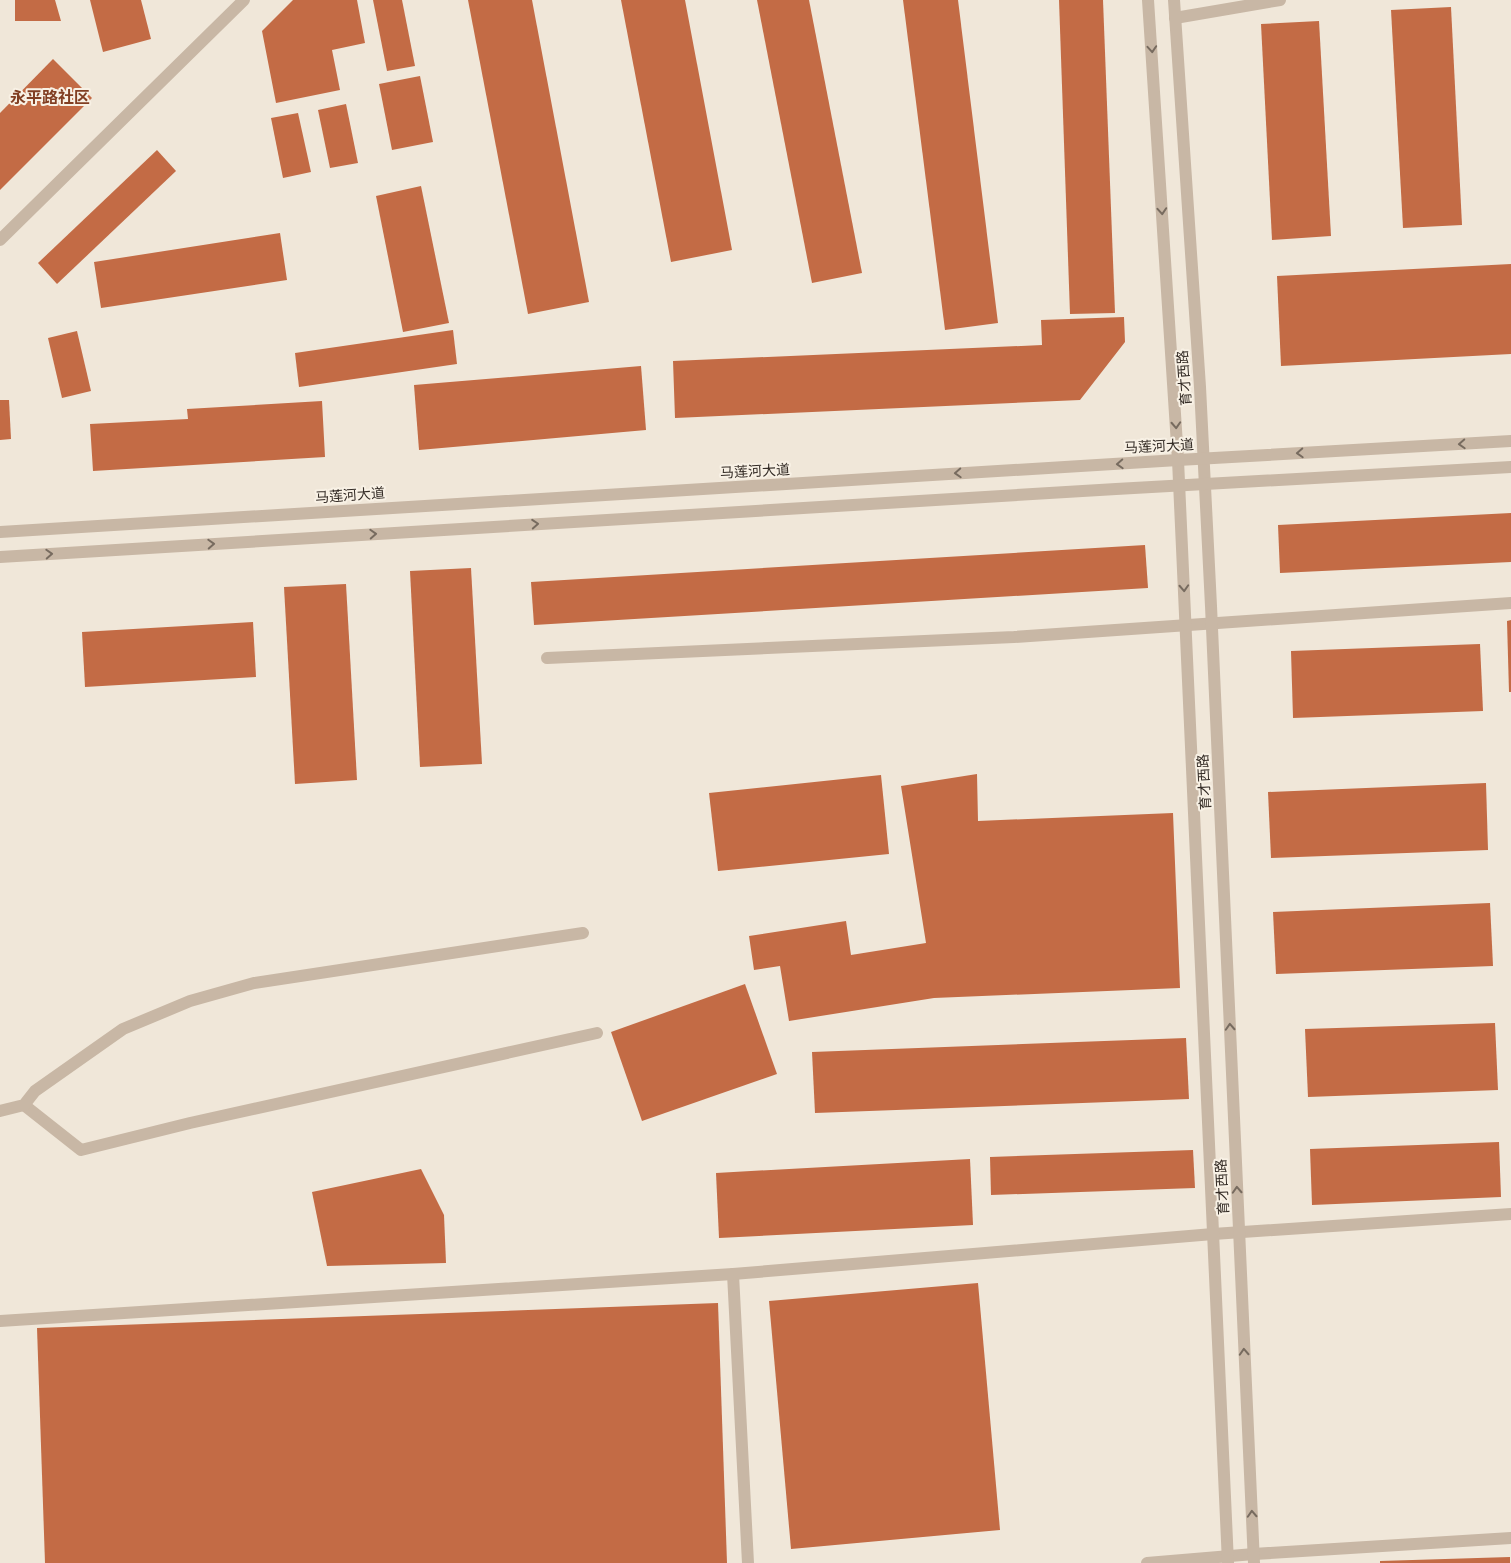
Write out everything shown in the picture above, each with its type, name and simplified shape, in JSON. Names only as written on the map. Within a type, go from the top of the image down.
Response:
[{"type":"street","points":[[0,240],[244,0]]},
{"type":"street","name":"育才西路","points":[[1148,0],[1178,460],[1227,1560]]},
{"type":"street","name":"育才西路","points":[[1174,0],[1212,624],[1254,1558]]},
{"type":"street","points":[[1175,18],[1280,0]]},
{"type":"street","name":"马莲河大道","points":[[0,532],[1203,458],[1511,441]]},
{"type":"street","points":[[0,557],[1179,485],[1511,467]]},
{"type":"street","points":[[547,658],[1014,637],[1511,603]]},
{"type":"street","points":[[0,1110],[24,1105],[35,1091],[123,1029],[190,1001],[254,983],[583,933]]},
{"type":"street","points":[[24,1105],[81,1150],[190,1123],[597,1033]]},
{"type":"street","points":[[0,1320],[733,1274],[1213,1234],[1511,1214]]},
{"type":"street","points":[[733,1274],[748,1563]]},
{"type":"street","points":[[1147,1563],[1227,1560],[1511,1538]]},
{"type":"building","points":[[15,0],[55,0],[61,21],[15,21]]},
{"type":"building","points":[[90,0],[141,0],[151,39],[103,52]]},
{"type":"building","points":[[293,0],[357,0],[365,43],[332,50],[340,90],[276,103],[262,31]]},
{"type":"building","points":[[373,0],[402,0],[415,66],[387,71]]},
{"type":"building","points":[[468,0],[532,0],[589,302],[528,314]]},
{"type":"building","points":[[621,0],[685,0],[732,250],[671,262]]},
{"type":"building","points":[[757,0],[809,0],[862,273],[812,283]]},
{"type":"building","points":[[903,0],[958,0],[998,323],[945,330]]},
{"type":"building","points":[[1059,0],[1103,0],[1115,313],[1070,314]]},
{"type":"building","points":[[1451,7],[1462,225],[1403,228],[1391,10]]},
{"type":"building","points":[[1319,21],[1331,236],[1272,240],[1261,24]]},
{"type":"building","points":[[53,59],[92,98],[0,190],[0,113]]},
{"type":"building","points":[[420,76],[433,142],[392,150],[379,84]]},
{"type":"building","points":[[346,104],[358,163],[330,168],[318,110]]},
{"type":"building","points":[[298,113],[311,172],[283,178],[271,118]]},
{"type":"building","points":[[157,150],[176,171],[57,284],[38,263]]},
{"type":"building","points":[[421,186],[449,323],[403,332],[376,196]]},
{"type":"building","points":[[280,233],[287,280],[101,308],[94,262]]},
{"type":"building","points":[[1511,264],[1511,354],[1281,366],[1277,276]]},
{"type":"building","points":[[1124,317],[1125,342],[1080,400],[675,418],[673,361],[1042,345],[1041,320]]},
{"type":"building","points":[[453,330],[457,364],[299,387],[295,353]]},
{"type":"building","points":[[77,331],[91,391],[62,398],[48,338]]},
{"type":"building","points":[[641,366],[646,430],[419,450],[414,385]]},
{"type":"building","points":[[0,400],[9,400],[11,439],[0,440]]},
{"type":"building","points":[[322,401],[325,457],[93,471],[90,424],[188,419],[187,409]]},
{"type":"building","points":[[1511,513],[1511,562],[1280,573],[1278,525]]},
{"type":"building","points":[[1145,545],[1148,588],[534,625],[531,582]]},
{"type":"building","points":[[471,568],[482,764],[420,767],[410,571]]},
{"type":"building","points":[[346,584],[357,780],[295,784],[284,587]]},
{"type":"building","points":[[1511,620],[1511,692],[1509,692],[1507,621]]},
{"type":"building","points":[[253,622],[256,677],[85,687],[82,632]]},
{"type":"building","points":[[1480,644],[1483,711],[1293,718],[1291,651]]},
{"type":"building","points":[[977,774],[978,821],[1173,813],[1180,988],[934,998],[789,1021],[780,966],[754,970],[749,936],[846,921],[851,955],[926,943],[901,786]]},
{"type":"building","points":[[881,775],[889,854],[718,871],[709,793]]},
{"type":"building","points":[[1486,783],[1488,850],[1271,858],[1268,792]]},
{"type":"building","points":[[1490,903],[1493,966],[1276,974],[1273,912]]},
{"type":"building","points":[[745,984],[777,1074],[642,1121],[611,1032]]},
{"type":"building","points":[[1495,1023],[1498,1090],[1308,1097],[1305,1029]]},
{"type":"building","points":[[1186,1038],[1189,1099],[815,1113],[812,1052]]},
{"type":"building","points":[[1499,1142],[1501,1197],[1312,1205],[1310,1149]]},
{"type":"building","points":[[1193,1150],[1195,1188],[991,1195],[990,1157]]},
{"type":"building","points":[[970,1159],[973,1225],[719,1238],[716,1173]]},
{"type":"building","points":[[421,1169],[444,1215],[446,1263],[327,1266],[312,1192]]},
{"type":"building","points":[[978,1283],[1000,1530],[791,1549],[769,1301]]},
{"type":"building","points":[[718,1303],[727,1563],[45,1563],[37,1328]]},
{"type":"building","points":[[1510,1557],[1510,1563],[1380,1563],[1380,1561]]},
{"type":"district","name":"永平路社区","points":[[50,97]]}]
